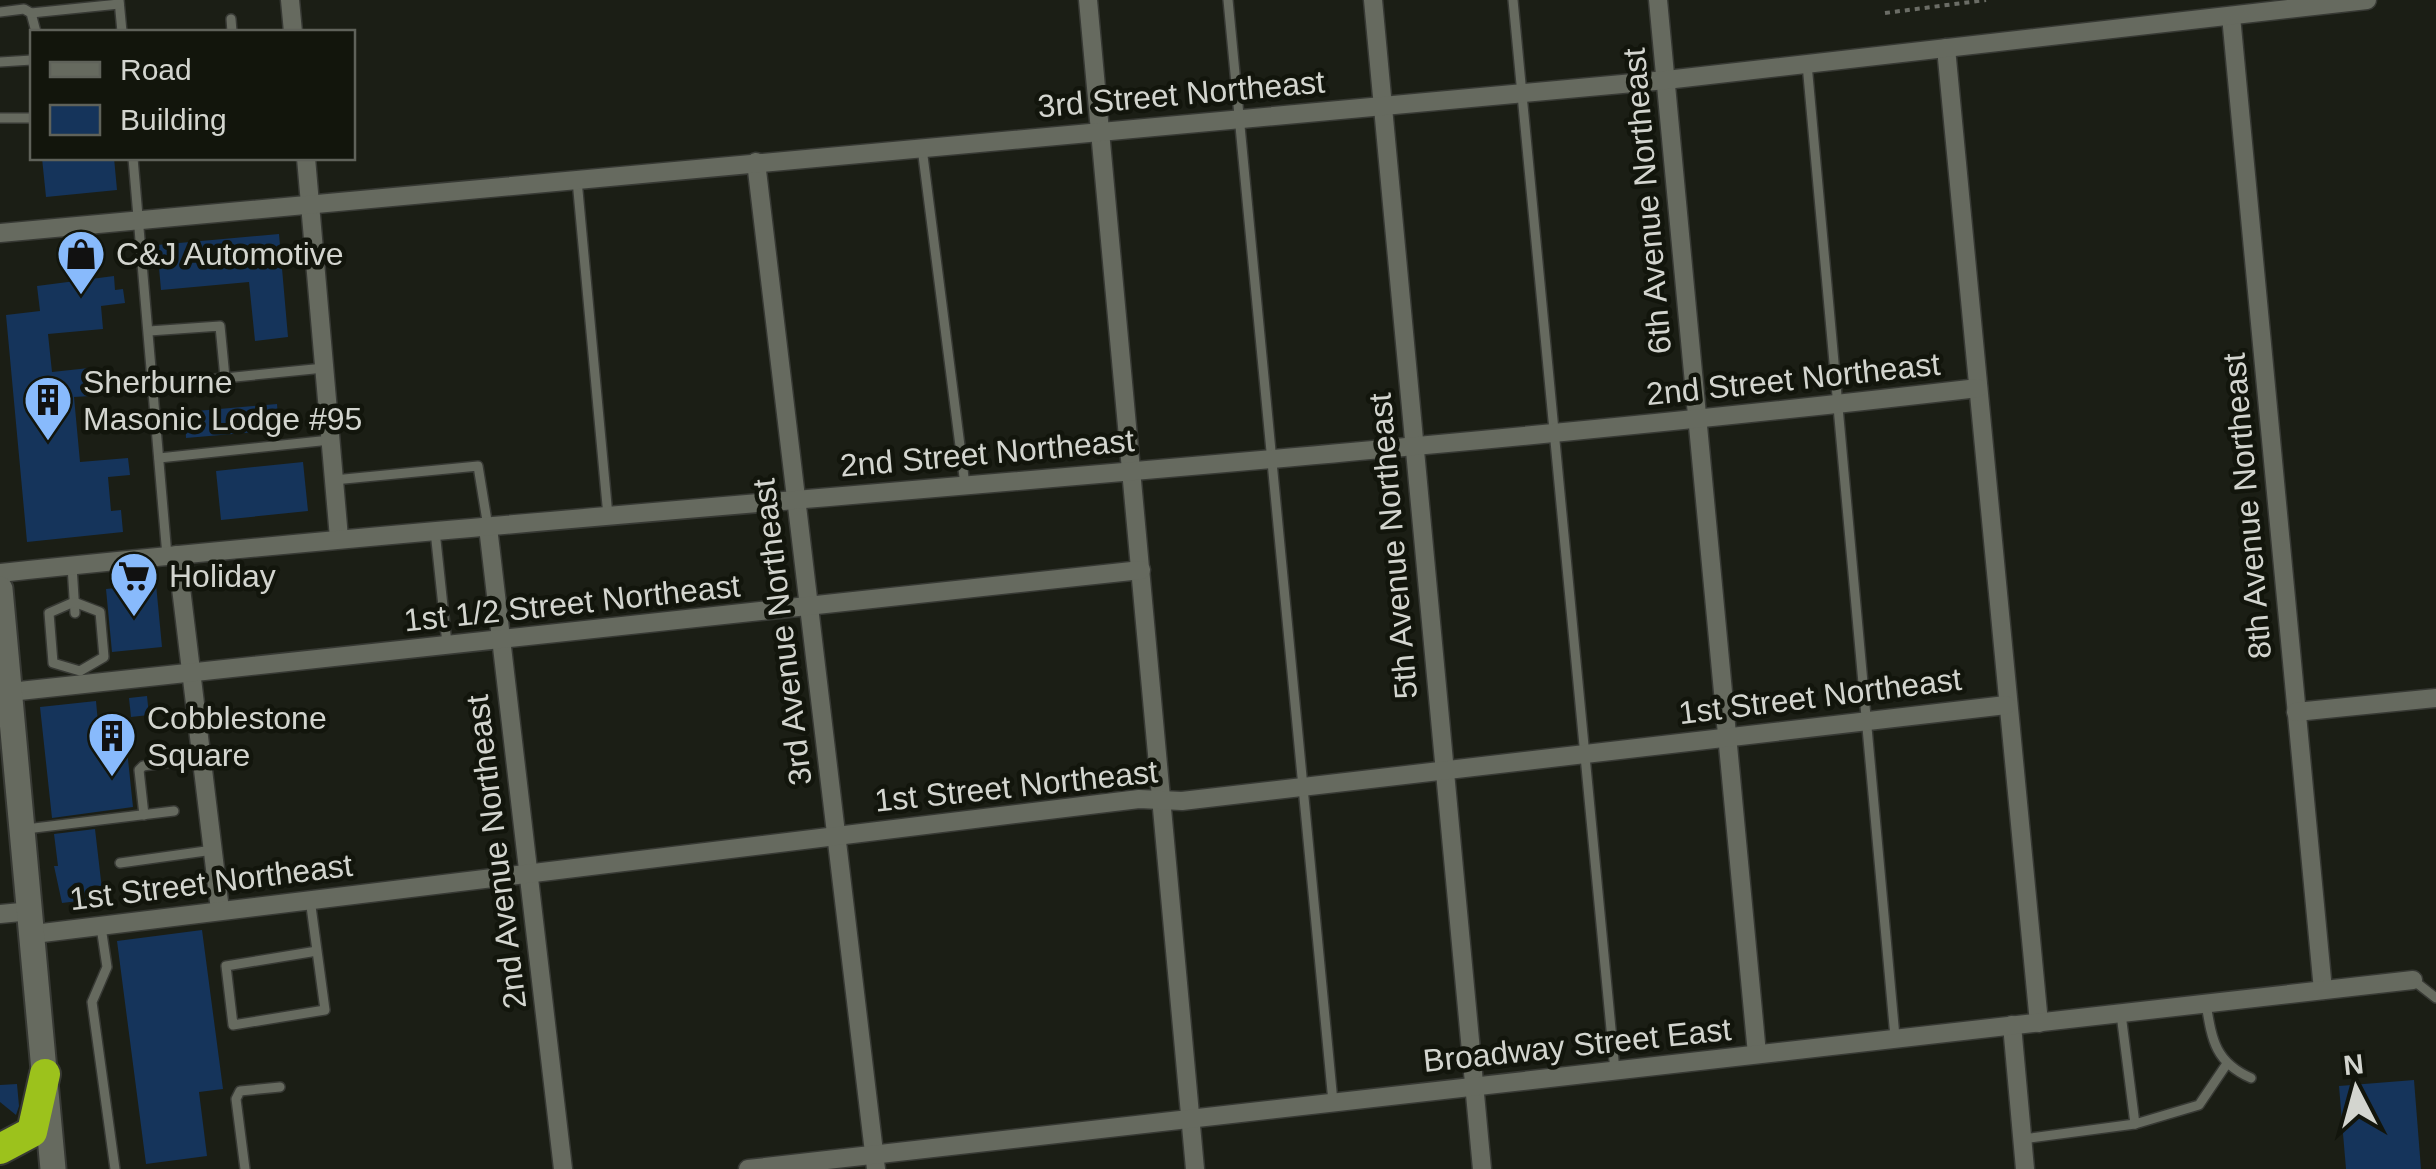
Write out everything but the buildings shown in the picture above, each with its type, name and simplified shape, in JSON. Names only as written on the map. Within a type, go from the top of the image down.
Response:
[{"type":"highway","points":[[0,1149],[32,1132],[45,1074]]},
{"type":"street","points":[[290,0],[294,30]]},
{"type":"street","points":[[1088,0],[1195,1169]]},
{"type":"street","name":"5th Avenue Northeast","points":[[1373,0],[1482,1169]]},
{"type":"street","name":"6th Avenue Northeast","points":[[1658,0],[1758,1054]]},
{"type":"street","name":"3rd Street Northeast","points":[[0,233],[1666,80],[2367,0]]},
{"type":"street","name":"8th Avenue Northeast","points":[[2231,16],[2323,990]]},
{"type":"street","points":[[1946,48],[2039,1023]]},
{"type":"street","points":[[306,160],[338,538]]},
{"type":"street","name":"3rd Avenue Northeast","points":[[756,162],[875,1162]]},
{"type":"street","name":"2nd Street Northeast","points":[[0,573],[338,538],[1697,421],[1978,388]]},
{"type":"street","name":"2nd Avenue Northeast","points":[[488,527],[563,1169]]},
{"type":"street","points":[[172,556],[220,910]]},
{"type":"street","name":"1st 1/2 Street Northeast","points":[[7,709],[81,678],[191,674],[1140,570]]},
{"type":"street","points":[[0,589],[8,764],[23,829],[53,1169]]},
{"type":"street","points":[[2296,712],[2436,698]]},
{"type":"street","name":"1st Street Northeast","points":[[0,914],[32,922],[100,925],[836,835],[1301,787],[2006,705]]},
{"type":"street","name":"Broadway Street East","points":[[748,1169],[875,1162],[1333,1102],[2413,980]]},
{"type":"street","points":[[2012,1026],[2025,1169]]},
{"type":"lane","points":[[1228,0],[1333,1102]]},
{"type":"lane","points":[[1514,0],[1616,1070]]},
{"type":"lane","points":[[0,12],[24,9],[31,13],[119,2],[122,30]]},
{"type":"lane","points":[[31,13],[35,30]]},
{"type":"lane","points":[[232,19],[232,30]]},
{"type":"lane","points":[[0,62],[30,60]]},
{"type":"lane","points":[[1807,64],[1895,1039]]},
{"type":"lane","points":[[0,118],[30,118]]},
{"type":"lane","points":[[922,148],[965,486]]},
{"type":"lane","points":[[133,160],[159,458],[172,556]]},
{"type":"lane","points":[[576,179],[608,516]]},
{"type":"lane","points":[[148,331],[220,326],[225,378]]},
{"type":"lane","points":[[153,384],[324,368]]},
{"type":"lane","points":[[159,458],[330,440]]},
{"type":"lane","points":[[334,480],[478,466],[488,527]]},
{"type":"lane","points":[[436,531],[447,647]]},
{"type":"lane","points":[[72,566],[75,607]]},
{"type":"lane","points":[[75,607],[100,612],[104,658],[81,678],[53,663],[48,613],[75,607]]},
{"type":"lane","points":[[79,657],[81,678]]},
{"type":"lane","points":[[144,815],[139,770],[143,766],[201,758]]},
{"type":"lane","points":[[23,829],[174,811]]},
{"type":"lane","points":[[120,863],[212,850]]},
{"type":"lane","points":[[310,899],[325,1010],[233,1024],[226,966],[317,951]]},
{"type":"lane","points":[[100,925],[107,967],[92,1002],[115,1169]]},
{"type":"lane","points":[[2413,980],[2436,998]]},
{"type":"lane","points":[[2206,1004],[2214,1046],[2226,1064],[2252,1078]]},
{"type":"lane","points":[[2121,1014],[2134,1124]]},
{"type":"lane","points":[[2022,1140],[2134,1124],[2199,1105],[2226,1064]]},
{"type":"lane","points":[[245,1169],[236,1099],[240,1091],[280,1088]]},
{"type":"path","points":[[1885,13],[1986,0]]},
{"type":"place","name":"C&J Automotive","points":[[81,296]]},
{"type":"place","name":"Sherburne Masonic Lodge #95","points":[[48,442]]},
{"type":"place","name":"Holiday","points":[[134,618]]},
{"type":"place","name":"Cobblestone Square","points":[[112,778]]}]
